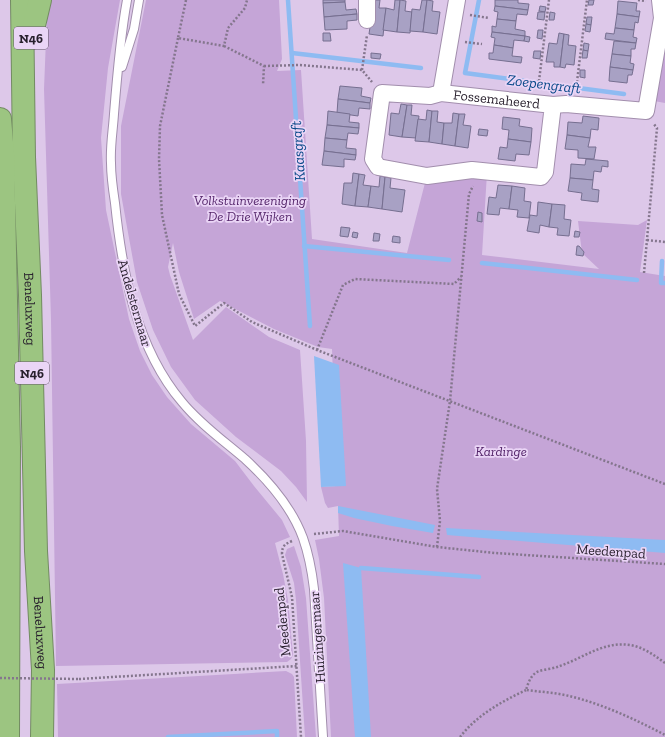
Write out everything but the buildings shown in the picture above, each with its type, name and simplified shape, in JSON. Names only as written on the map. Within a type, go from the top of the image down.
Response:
[{"type":"highway","name":"Beneluxweg","points":[[22,0],[24,157],[30,295],[36,551],[43,670],[42,737]]},
{"type":"highway","name":"N46","points":[[23,76],[40,0]]},
{"type":"highway","name":"Beneluxweg","points":[[0,119],[3,154],[9,447],[8,737]]},
{"type":"street","points":[[367,0],[367,20]]},
{"type":"street","points":[[646,111],[663,18],[660,0]]},
{"type":"street","name":"Fossemaheerd","points":[[441,93],[460,7]]},
{"type":"street","name":"Fossemaheerd","points":[[553,105],[545,172],[541,177],[481,170],[428,176],[378,167],[373,159],[382,93],[430,96],[441,93],[553,105],[566,104],[646,111]]},
{"type":"lane","name":"Andelstermaar","points":[[127,0],[122,26],[116,84],[111,162],[119,245],[130,293],[143,337],[160,372],[178,397],[208,428],[258,471],[283,502],[303,537]]},
{"type":"lane","name":"Andelstermaar","points":[[116,84],[134,29],[139,0]]},
{"type":"lane","name":"Huizingermaar","points":[[303,537],[311,569],[314,590],[323,737]]},
{"type":"path","points":[[186,0],[160,126],[159,159],[162,215],[179,294],[195,326],[224,303],[252,322],[317,350],[665,484]]},
{"type":"path","points":[[224,46],[228,28],[245,8],[247,0]]},
{"type":"path","points":[[537,92],[549,0]]},
{"type":"path","points":[[575,96],[587,0]]},
{"type":"path","points":[[460,7],[489,18]]},
{"type":"path","points":[[178,38],[224,46],[264,66],[300,64],[362,70],[382,93]]},
{"type":"path","points":[[460,41],[480,44]]},
{"type":"path","points":[[362,70],[364,53]]},
{"type":"path","points":[[263,85],[264,66]]},
{"type":"path","points":[[644,273],[657,128],[646,111]]},
{"type":"path","points":[[437,547],[440,521],[437,489],[450,401],[469,194],[481,170]]},
{"type":"path","points":[[647,240],[665,242]]},
{"type":"path","points":[[317,350],[343,284],[355,279],[454,284],[462,277]]},
{"type":"path","name":"Meedenpad","points":[[0,678],[79,679],[297,666],[292,597],[282,550],[285,544],[314,534],[343,531],[437,547],[502,554],[665,564]]},
{"type":"path","points":[[526,690],[530,679],[537,672],[560,666],[595,650],[608,646],[629,645],[646,650],[665,662]]},
{"type":"path","name":"Huizingermaar","points":[[297,666],[301,737]]},
{"type":"path","points":[[460,737],[482,716],[498,704],[526,690],[554,693],[580,699],[634,718],[665,735]]},
{"type":"green space","points":[[49,0],[120,0],[108,68],[101,138],[106,210],[129,319],[140,351],[152,375],[167,397],[191,424],[235,461],[282,520],[290,537],[275,543],[288,600],[293,655],[287,662],[56,666],[51,320],[44,89],[47,14]]},
{"type":"green space","name":"Kardinge","points":[[146,0],[279,0],[282,59],[277,71],[301,70],[312,239],[407,253],[426,179],[487,173],[482,255],[599,269],[582,253],[578,221],[638,225],[647,220],[640,272],[665,276],[665,737],[331,737],[324,598],[315,540],[339,536],[338,506],[328,508],[325,503],[321,487],[337,486],[332,349],[318,347],[274,329],[220,301],[194,319],[179,272],[173,243],[168,267],[193,340],[226,307],[269,337],[300,350],[306,441],[307,502],[296,487],[281,471],[236,437],[195,400],[171,367],[153,330],[137,282],[121,194],[121,126]]},
{"type":"green space","points":[[665,36],[665,103],[654,101]]},
{"type":"green space","points":[[294,546],[301,567],[306,598],[316,737],[305,737],[296,600],[294,583],[285,555],[287,549]]},
{"type":"green space","points":[[286,671],[294,677],[297,737],[58,737],[57,684]]},
{"type":"water","points":[[314,356],[339,365],[346,486],[321,487]]},
{"type":"water","points":[[338,506],[435,525],[433,533],[392,526],[338,513]]},
{"type":"water","points":[[446,528],[665,540],[665,553],[447,535]]},
{"type":"water","points":[[343,563],[361,568],[371,737],[355,737]]},
{"type":"waterway","name":"Kaasgraft","points":[[288,0],[310,326]]},
{"type":"waterway","name":"Zoepengraft","points":[[479,0],[465,73],[624,94]]},
{"type":"waterway","name":"Zoepengraft","points":[[292,53],[421,68]]},
{"type":"waterway","points":[[304,246],[449,260]]},
{"type":"waterway","points":[[662,261],[661,283],[665,283]]},
{"type":"waterway","points":[[482,263],[637,280]]},
{"type":"waterway","points":[[361,568],[479,577]]},
{"type":"waterway","points":[[168,737],[277,731],[277,737]]},
{"type":"park label","name":"Volkstuinvereniging De Drie Wijken","points":[[250,208]]}]
